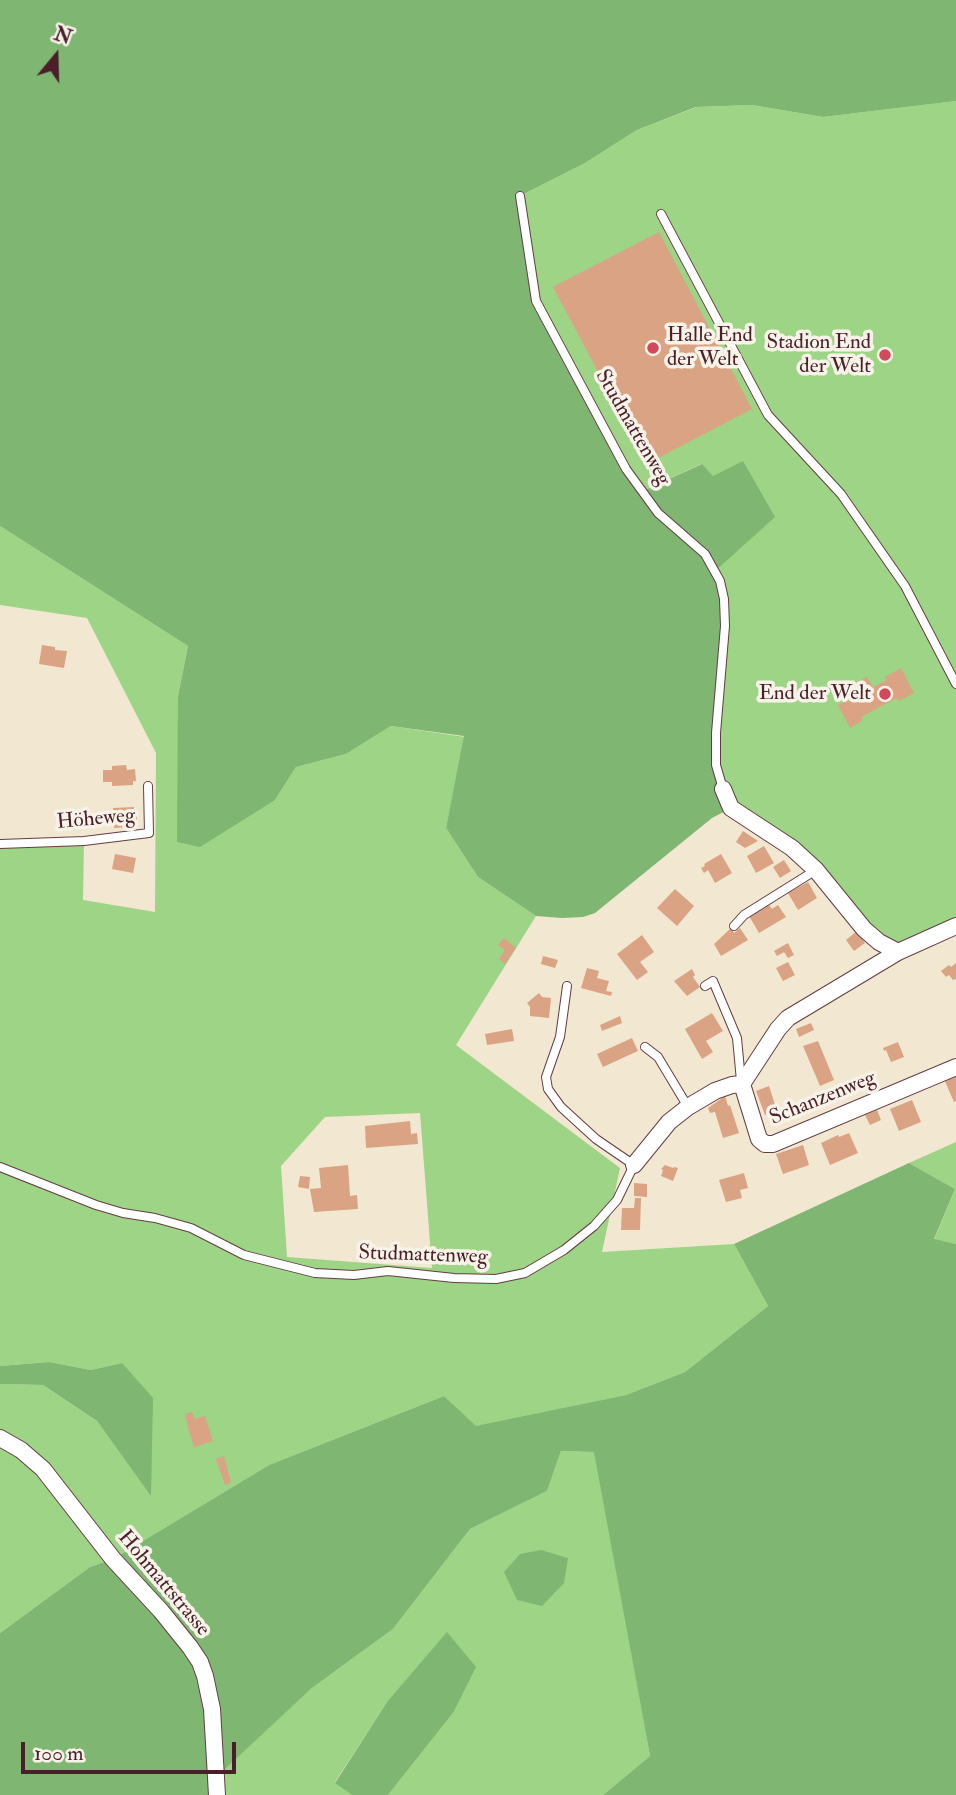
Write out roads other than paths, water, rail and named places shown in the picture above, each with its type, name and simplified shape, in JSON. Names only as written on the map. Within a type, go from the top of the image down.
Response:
[{"type":"street","name":"Studmattenweg","points":[[723,789],[731,808],[792,848],[816,870],[864,929],[879,942],[898,952]]},
{"type":"street","points":[[742,1084],[788,1018],[898,952],[956,926]]},
{"type":"street","name":"Schanzenweg","points":[[742,1084],[759,1139],[765,1144],[773,1144],[956,1067]]},
{"type":"street","name":"Studmattenweg","points":[[634,1165],[669,1122],[688,1107],[715,1091],[742,1084]]},
{"type":"street","name":"Hohmattstrasse","points":[[0,1438],[21,1450],[43,1469],[113,1559],[200,1662],[212,1709],[217,1795]]},
{"type":"lane","name":"Studmattenweg","points":[[520,196],[536,301],[626,469],[659,513],[705,554],[720,581],[724,599],[724,626],[716,765],[723,789]]},
{"type":"lane","points":[[661,214],[768,415],[841,494],[905,586],[956,684]]},
{"type":"lane","name":"Höheweg","points":[[0,844],[83,841],[149,833],[148,786]]},
{"type":"lane","points":[[734,926],[744,915],[816,870]]},
{"type":"lane","points":[[705,986],[713,981],[737,1038],[742,1084]]},
{"type":"lane","points":[[567,985],[560,1037],[546,1077],[548,1089],[561,1107],[596,1139],[634,1165]]},
{"type":"lane","points":[[645,1047],[658,1057],[688,1107]]},
{"type":"lane","name":"Studmattenweg","points":[[0,1167],[96,1205],[191,1228],[244,1255],[315,1273],[354,1275],[388,1271],[454,1279],[496,1279],[525,1273],[564,1250],[594,1226],[617,1200],[634,1165]]},
{"type":"place","name":"Halle End der Welt","points":[[653,348]]},
{"type":"place","name":"Stadion End der Welt","points":[[885,355]]},
{"type":"place","name":"End der Welt","points":[[885,694]]}]
